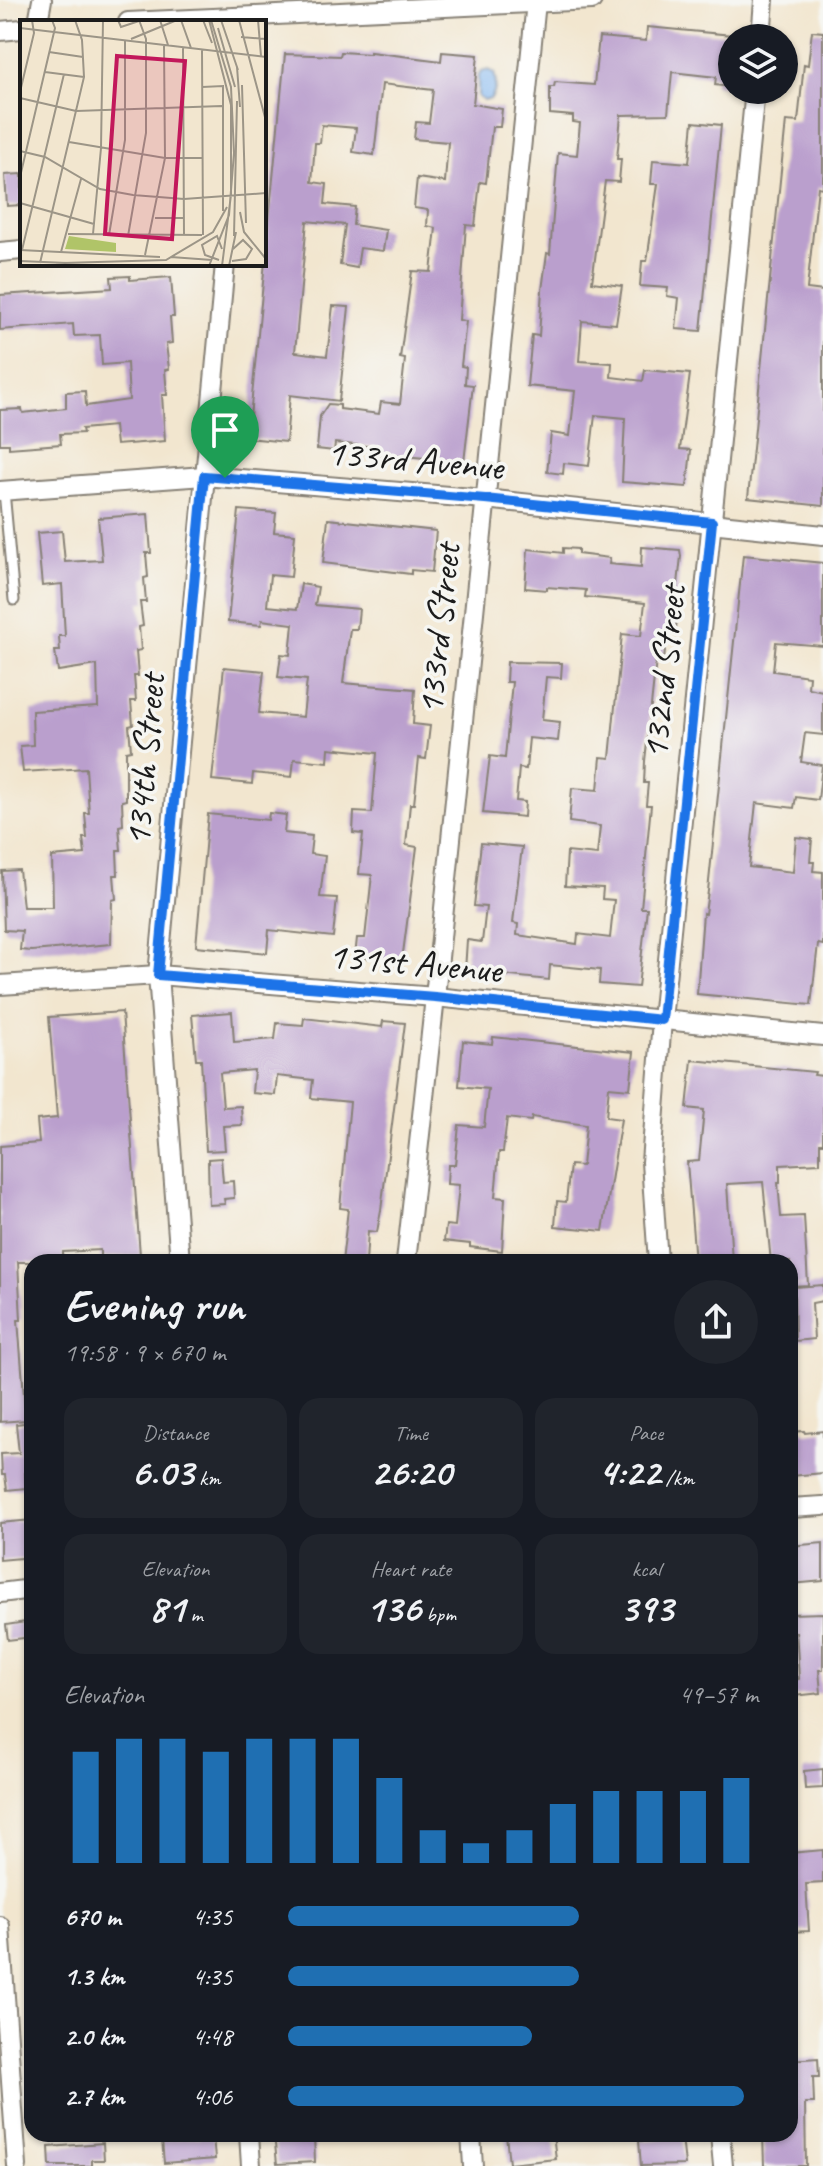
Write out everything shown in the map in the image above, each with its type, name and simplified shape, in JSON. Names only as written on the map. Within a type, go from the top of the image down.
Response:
[{"type":"street","points":[[38,20],[42,0]]},
{"type":"street","points":[[156,20],[268,12],[592,0]]},
{"type":"street","points":[[762,24],[764,0]]},
{"type":"street","name":"133rd Street","points":[[407,1254],[536,2]]},
{"type":"street","points":[[0,31],[20,29]]},
{"type":"street","name":"132nd Street","points":[[657,1254],[651,1162],[662,1020],[754,104]]},
{"type":"street","points":[[0,252],[20,250]]},
{"type":"street","name":"134th Street","points":[[179,1254],[158,975],[225,266]]},
{"type":"street","name":"133rd Avenue","points":[[2,491],[204,476],[485,499],[823,535]]},
{"type":"street","name":"131st Avenue","points":[[0,985],[158,975],[435,997],[823,1036]]},
{"type":"street","points":[[798,1508],[823,1506]]},
{"type":"street","points":[[0,1593],[24,1590]]},
{"type":"street","points":[[0,1926],[17,2166]]},
{"type":"street","points":[[250,2142],[251,2166]]},
{"type":"street","points":[[472,2142],[473,2166]]},
{"type":"street","points":[[721,2142],[723,2166]]},
{"type":"lane","points":[[2,491],[14,600]]},
{"type":"water","points":[[488,70],[494,73],[496,86],[491,99],[484,101],[478,97],[478,77]]},
{"type":"building","points":[[647,27],[718,34],[718,85],[715,85],[716,77],[672,72],[668,114],[621,115],[617,159],[621,159],[619,182],[605,181],[592,282],[622,286],[616,324],[582,321],[579,361],[612,363],[611,377],[643,381],[645,370],[690,374],[680,449],[691,450],[687,487],[622,482],[625,418],[595,415],[589,466],[564,463],[563,474],[547,472],[551,433],[570,436],[575,391],[527,386],[532,335],[539,336],[547,253],[550,254],[558,153],[577,155],[580,123],[573,122],[573,116],[550,114],[550,87],[554,87],[555,82],[594,85],[599,37],[646,41]]},
{"type":"building","points":[[812,31],[823,32],[823,188],[818,187],[807,289],[823,291],[823,506],[748,498],[786,121],[798,122],[804,64],[808,65]]},
{"type":"building","points":[[341,52],[370,52],[441,61],[442,52],[478,55],[473,104],[502,109],[500,127],[492,127],[486,183],[480,182],[475,226],[466,225],[459,320],[466,321],[461,366],[466,367],[465,384],[473,385],[464,462],[375,453],[376,447],[335,443],[334,451],[317,449],[320,416],[328,404],[340,405],[340,409],[379,414],[381,402],[400,404],[405,359],[400,358],[412,271],[431,272],[436,228],[427,226],[428,210],[414,208],[417,178],[445,182],[448,142],[414,139],[416,122],[429,123],[433,90],[382,84],[374,155],[353,152],[356,128],[322,125],[320,143],[315,143],[312,182],[327,184],[325,204],[355,207],[353,225],[386,230],[383,251],[360,248],[357,268],[340,265],[345,225],[307,221],[295,352],[327,356],[333,306],[349,307],[339,401],[290,395],[286,442],[248,438],[285,54],[340,56]]},
{"type":"building","points":[[693,122],[721,125],[701,331],[676,329],[679,298],[667,296],[668,288],[640,286],[642,261],[647,261],[658,184],[651,184],[653,160],[689,163]]},
{"type":"building","points":[[20,174],[20,205],[7,206],[5,175]]},
{"type":"building","points":[[130,276],[130,280],[171,277],[174,317],[170,317],[172,343],[166,344],[169,369],[165,370],[167,395],[162,395],[165,441],[116,445],[114,426],[60,434],[61,444],[9,448],[9,444],[0,444],[0,410],[22,409],[23,413],[66,408],[66,392],[85,391],[86,406],[129,400],[127,363],[102,365],[100,335],[74,336],[73,324],[0,330],[0,295],[112,288],[111,277]]},
{"type":"building","points":[[239,510],[276,513],[274,532],[295,534],[291,577],[270,575],[267,606],[297,609],[301,584],[318,587],[315,605],[359,609],[357,629],[350,629],[343,683],[415,689],[413,724],[430,726],[426,759],[419,758],[414,804],[410,804],[406,845],[417,847],[402,961],[355,957],[357,938],[365,938],[372,875],[359,874],[363,834],[353,833],[354,812],[372,813],[377,753],[329,748],[328,762],[294,759],[292,777],[253,773],[252,784],[212,780],[224,667],[264,671],[259,713],[303,717],[307,680],[278,677],[281,654],[290,655],[293,624],[262,620],[261,625],[228,622]]},
{"type":"building","points":[[148,514],[151,553],[146,553],[146,602],[140,602],[143,626],[139,627],[141,650],[136,651],[136,701],[131,701],[131,750],[126,751],[126,800],[122,801],[123,825],[119,826],[121,850],[117,850],[118,875],[114,875],[116,899],[112,900],[111,944],[20,950],[22,931],[4,930],[2,871],[19,870],[23,907],[53,907],[52,857],[85,854],[85,813],[89,813],[86,768],[23,772],[20,746],[33,745],[32,711],[98,707],[97,665],[58,671],[55,651],[60,651],[59,636],[65,636],[62,584],[42,586],[37,533],[62,531],[65,562],[102,560],[98,518]]},
{"type":"building","points":[[328,519],[436,531],[432,572],[411,570],[411,574],[323,563]]},
{"type":"building","points":[[642,547],[680,550],[681,556],[676,631],[667,630],[664,661],[656,660],[645,761],[644,783],[648,783],[646,805],[651,805],[641,908],[647,908],[638,987],[599,984],[600,970],[550,965],[549,980],[465,971],[467,940],[482,942],[486,907],[474,906],[481,843],[522,847],[513,923],[518,924],[517,935],[577,944],[578,934],[610,938],[614,900],[602,899],[603,888],[565,886],[567,852],[597,855],[600,826],[569,822],[572,788],[598,790],[601,757],[610,758],[622,634],[641,636],[645,603],[585,597],[586,590],[525,588],[528,549],[563,553],[563,548],[578,549],[578,554],[610,558],[609,564],[641,567]]},
{"type":"building","points":[[743,555],[823,563],[823,646],[776,642],[773,671],[809,676],[808,688],[823,691],[823,735],[805,733],[801,762],[822,765],[818,800],[796,797],[794,808],[756,803],[749,867],[793,872],[796,837],[812,839],[810,862],[814,862],[813,871],[823,872],[823,945],[818,944],[811,1005],[697,994],[703,913],[708,891]]},
{"type":"building","points":[[507,662],[562,663],[561,678],[546,677],[542,720],[560,722],[558,741],[529,738],[526,769],[519,768],[516,801],[525,802],[524,817],[483,813],[490,756],[505,758],[512,682],[506,682]]},
{"type":"building","points":[[269,813],[286,815],[284,833],[312,836],[310,854],[325,856],[320,897],[337,898],[333,937],[269,930],[267,953],[196,946],[208,814],[268,820]]},
{"type":"building","points":[[122,1012],[140,1254],[100,1254],[100,1250],[24,1254],[24,1262],[18,1262],[21,1320],[18,1320],[24,1420],[0,1422],[0,1146],[39,1143],[37,1120],[57,1118],[49,1017]]},
{"type":"building","points":[[232,1012],[234,1042],[275,1039],[277,1023],[303,1025],[304,1018],[382,1027],[383,1021],[405,1023],[381,1210],[377,1232],[368,1231],[367,1254],[343,1254],[348,1209],[340,1208],[350,1102],[311,1098],[313,1080],[277,1076],[275,1095],[252,1093],[254,1070],[220,1073],[223,1107],[241,1106],[242,1125],[223,1126],[225,1150],[206,1151],[201,1059],[196,1059],[192,1015]]},
{"type":"building","points":[[493,1037],[634,1052],[630,1089],[609,1087],[606,1117],[621,1119],[603,1231],[555,1226],[557,1201],[566,1202],[570,1165],[582,1166],[586,1125],[532,1117],[531,1121],[507,1118],[503,1152],[499,1152],[495,1197],[505,1198],[502,1251],[444,1241],[446,1225],[455,1226],[459,1185],[447,1184],[448,1165],[455,1165],[459,1125],[484,1127],[488,1089],[459,1086],[463,1041],[492,1044]]},
{"type":"building","points":[[692,1060],[815,1072],[814,1075],[823,1076],[820,1163],[780,1165],[778,1183],[781,1217],[804,1216],[808,1285],[798,1286],[798,1254],[770,1254],[763,1182],[727,1184],[732,1254],[694,1254],[687,1162],[699,1161],[704,1110],[687,1108]]},
{"type":"building","points":[[221,1158],[223,1182],[233,1181],[234,1198],[224,1199],[225,1204],[209,1205],[208,1159]]},
{"type":"building","points":[[823,1285],[823,1301],[812,1303],[814,1339],[798,1341],[798,1287]]},
{"type":"building","points":[[24,1423],[24,1488],[7,1490],[5,1475],[2,1475],[1,1454],[19,1453],[16,1424]]},
{"type":"building","points":[[798,1431],[823,1431],[823,1473],[798,1475]]},
{"type":"building","points":[[24,1521],[24,1558],[0,1560],[0,1523]]},
{"type":"building","points":[[823,1543],[823,1581],[798,1583],[798,1545]]},
{"type":"building","points":[[823,1613],[823,1670],[819,1670],[821,1693],[798,1696],[798,1614]]},
{"type":"building","points":[[24,1622],[24,1638],[8,1640],[6,1625]]},
{"type":"building","points":[[823,1769],[823,1788],[805,1789],[804,1771]]},
{"type":"building","points":[[823,1850],[823,1883],[806,1884],[809,1931],[798,1932],[798,1852]]},
{"type":"building","points":[[818,2058],[819,2077],[813,2077],[814,2103],[805,2103],[806,2166],[764,2166],[763,2142],[798,2142],[798,2059]]},
{"type":"building","points":[[162,2142],[214,2142],[215,2159],[164,2163]]},
{"type":"building","points":[[275,2142],[314,2142],[315,2162],[277,2164]]},
{"type":"building","points":[[507,2142],[554,2142],[556,2159],[509,2164]]},
{"type":"building","points":[[639,2142],[683,2142],[685,2165],[641,2166]]},
{"type":"building","points":[[103,2143],[104,2160],[92,2160],[92,2166],[50,2166],[49,2147]]},
{"type":"route","points":[[204,476],[225,478],[507,501],[712,522],[662,1020],[435,997],[158,975],[204,476]]}]
